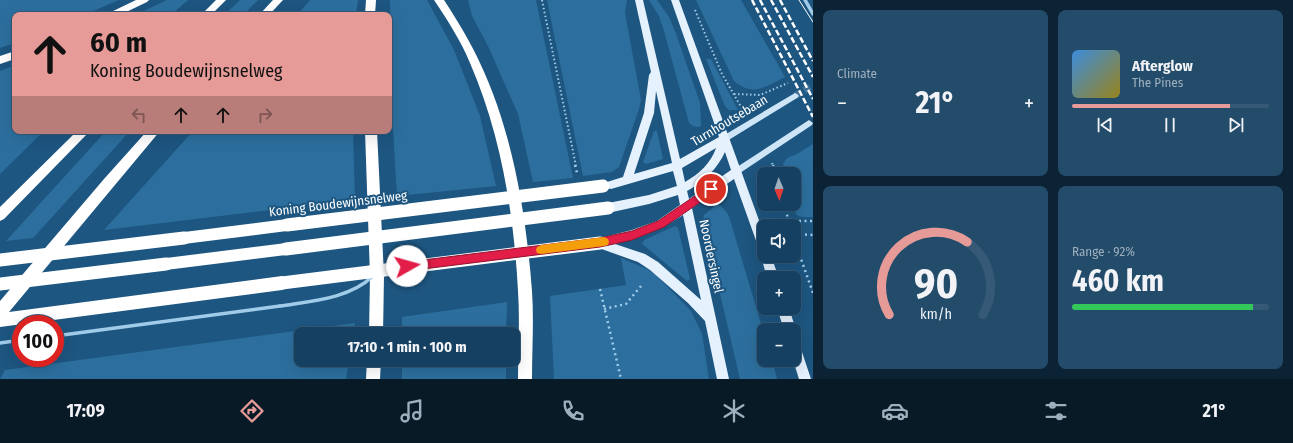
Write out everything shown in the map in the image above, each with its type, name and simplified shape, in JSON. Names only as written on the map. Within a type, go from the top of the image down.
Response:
[{"type":"highway","points":[[118,12],[144,0]]},
{"type":"highway","points":[[209,12],[221,0]]},
{"type":"highway","points":[[267,12],[278,0]]},
{"type":"highway","points":[[370,12],[372,0]]},
{"type":"highway","points":[[439,0],[460,35]]},
{"type":"highway","points":[[446,0],[493,108],[509,174],[524,280],[525,379]]},
{"type":"highway","points":[[0,60],[12,56]]},
{"type":"highway","points":[[0,215],[81,134]]},
{"type":"highway","points":[[0,312],[108,182],[151,134]]},
{"type":"highway","points":[[371,134],[377,276],[376,327]]},
{"type":"highway","name":"Koning Boudewijnsnelweg","points":[[0,260],[607,185]]},
{"type":"highway","points":[[0,284],[608,208]]},
{"type":"highway","points":[[0,320],[377,270],[600,243]]},
{"type":"highway","points":[[373,379],[374,367]]},
{"type":"main road","name":"Noordersingel","points":[[639,0],[653,67],[669,127],[723,379]]},
{"type":"main road","points":[[675,0],[757,230]]},
{"type":"main road","points":[[627,181],[650,113],[653,67]]},
{"type":"main road","name":"Turnhoutsebaan","points":[[677,166],[795,96]]},
{"type":"main road","points":[[600,243],[632,235],[661,224],[736,171],[809,123]]},
{"type":"main road","points":[[608,208],[647,200],[682,188],[705,174],[712,166],[724,139]]},
{"type":"main road","name":"Koning Boudewijnsnelweg","points":[[607,185],[627,181],[677,166]]},
{"type":"main road","points":[[600,243],[620,252],[636,256],[654,266],[692,299],[711,320]]},
{"type":"main road","points":[[801,366],[805,379]]},
{"type":"street","points":[[805,0],[813,14]]},
{"type":"lane","points":[[64,335],[280,306],[327,298],[349,291],[368,282],[377,270]]},
{"type":"lane","points":[[0,343],[12,341]]},
{"type":"path","points":[[542,0],[578,177]]},
{"type":"path","points":[[694,7],[722,74],[733,94],[760,95],[788,83]]},
{"type":"path","points":[[771,160],[774,167]]},
{"type":"path","points":[[801,221],[813,221]]},
{"type":"path","points":[[801,234],[813,235]]},
{"type":"path","points":[[801,259],[813,293]]},
{"type":"path","points":[[604,309],[626,304],[641,286]]},
{"type":"path","points":[[600,289],[621,379]]},
{"type":"shaded area","points":[[0,0],[119,0],[91,12],[12,12],[12,44],[0,48]]},
{"type":"shaded area","points":[[167,0],[188,0],[174,12],[141,12]]},
{"type":"shaded area","points":[[240,0],[258,0],[246,12],[227,12]]},
{"type":"shaded area","points":[[310,0],[358,0],[356,12],[300,12]]},
{"type":"shaded area","points":[[390,0],[427,0],[454,50],[480,116],[496,186],[397,196],[392,112],[392,12],[390,12]]},
{"type":"shaded area","points":[[468,0],[536,0],[573,178],[533,182],[518,114],[488,46],[472,16]]},
{"type":"shaded area","points":[[547,0],[627,0],[625,13],[641,100],[619,167],[612,172],[583,176]]},
{"type":"shaded area","points":[[649,0],[657,0],[669,17],[675,31],[700,103],[701,126],[693,126],[689,123],[664,31],[659,16]]},
{"type":"shaded area","points":[[696,0],[741,0],[785,77],[759,89],[747,89],[734,81]]},
{"type":"shaded area","points":[[706,59],[711,59],[738,110],[729,110],[725,106]]},
{"type":"shaded area","points":[[12,66],[12,134],[41,134],[0,174],[0,71]]},
{"type":"shaded area","points":[[654,131],[657,131],[663,159],[646,164],[643,162]]},
{"type":"shaded area","points":[[103,134],[127,134],[33,238],[6,241]]},
{"type":"shaded area","points":[[190,134],[353,134],[355,200],[104,230]]},
{"type":"shaded area","points":[[813,144],[813,217],[798,216],[795,212],[801,211],[801,167],[784,167],[783,164],[787,158],[797,154]]},
{"type":"shaded area","points":[[716,205],[720,205],[728,214],[757,315],[761,323],[757,323],[757,367],[774,367],[777,379],[740,379],[703,221],[704,215]]},
{"type":"shaded area","points":[[675,226],[678,228],[690,279],[687,281],[642,244],[644,240]]},
{"type":"shaded area","points":[[621,258],[655,274],[691,311],[702,334],[709,379],[554,379],[550,296],[626,285]]},
{"type":"shaded area","points":[[507,302],[506,327],[402,327],[402,317]]},
{"type":"shaded area","points":[[355,323],[355,327],[325,327]]},
{"type":"shaded area","points":[[294,331],[294,367],[348,367],[346,379],[0,379],[5,370],[27,367],[64,367],[64,362]]},
{"type":"shaded area","points":[[402,367],[506,367],[506,379],[402,379]]},
{"type":"tunnel","points":[[795,96],[813,85]]},
{"type":"tram line","points":[[799,0],[813,22]]},
{"type":"railway","points":[[752,0],[813,117]]},
{"type":"railway","points":[[760,0],[813,99]]},
{"type":"railway","points":[[771,0],[813,77]]},
{"type":"railway","points":[[780,0],[813,61]]},
{"type":"slow traffic","points":[[541,250],[604,242]]},
{"type":"route","points":[[407,266],[600,243],[632,235],[661,224],[711,189]]}]
